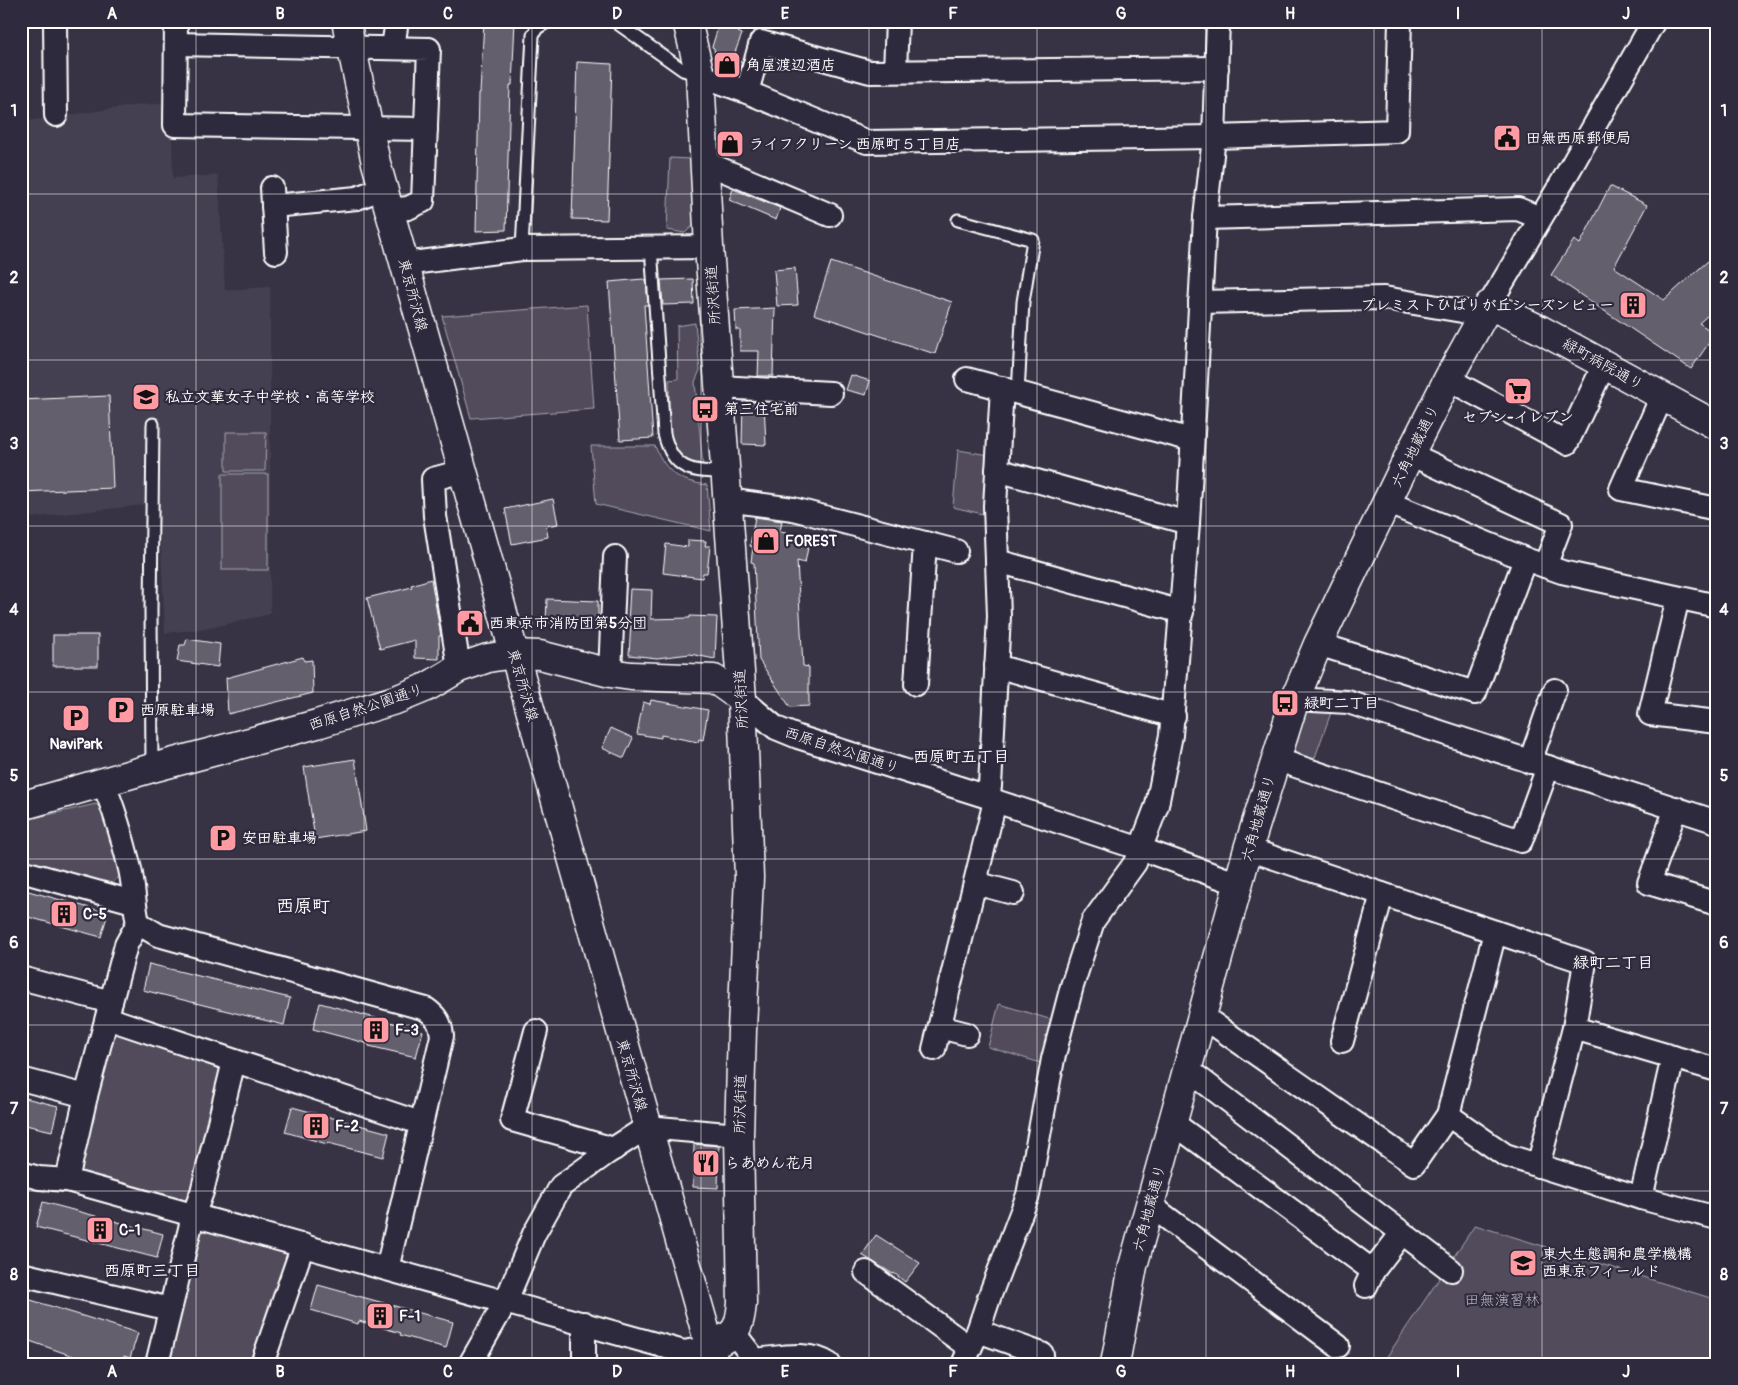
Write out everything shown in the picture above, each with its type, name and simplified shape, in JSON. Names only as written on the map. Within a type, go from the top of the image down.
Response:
[{"type":"main road","name":"所沢街道","points":[[687,21],[700,75],[709,247],[742,699],[748,877],[739,1135],[742,1303],[740,1320],[734,1333]]},
{"type":"main road","name":"東京所沢線","points":[[349,34],[368,128],[386,199],[712,1355]]},
{"type":"main road","name":"緑町病院通り","points":[[1485,311],[1541,330],[1717,426]]},
{"type":"main road","name":"六角地蔵通り","points":[[1115,1364],[1133,1266],[1248,850],[1294,699],[1318,644],[1386,502],[1485,311]]},
{"type":"main road","name":"西原自然公園通り","points":[[21,806],[152,768],[317,724],[398,699],[428,687],[459,668],[488,658],[513,654],[540,655],[631,676],[714,679],[742,699]]},
{"type":"main road","points":[[712,1355],[734,1333]]},
{"type":"street","points":[[55,21],[56,116]]},
{"type":"street","points":[[176,21],[175,125],[426,129]]},
{"type":"street","points":[[393,47],[397,21]]},
{"type":"street","points":[[895,71],[897,21]]},
{"type":"street","points":[[970,1347],[1028,1195],[1053,1059],[1072,986],[1093,921],[1135,863],[1141,849],[1157,805],[1174,716],[1188,523],[1205,218],[1214,137],[1218,21]]},
{"type":"street","points":[[700,75],[747,92],[868,142],[1214,137],[1397,131],[1400,21]]},
{"type":"street","points":[[1200,302],[1384,298],[1462,311],[1485,311],[1564,179],[1654,21]]},
{"type":"street","points":[[176,44],[349,34],[393,47],[429,48],[423,200],[408,208],[386,199],[272,197],[276,252]]},
{"type":"street","points":[[747,92],[761,42],[870,72],[1217,68]]},
{"type":"street","points":[[704,162],[830,215]]},
{"type":"street","points":[[1205,218],[1518,210],[1540,218]]},
{"type":"street","points":[[404,264],[522,250],[709,247]]},
{"type":"street","points":[[1448,380],[1567,443],[1604,365]]},
{"type":"street","points":[[967,379],[1192,440]]},
{"type":"street","points":[[719,387],[831,393]]},
{"type":"street","points":[[934,1049],[975,884],[992,799],[990,786],[999,616],[995,506],[997,470],[1010,390]]},
{"type":"street","points":[[1662,396],[1621,489],[1717,509]]},
{"type":"street","points":[[1318,644],[1476,693],[1535,562],[1561,524],[1410,454]]},
{"type":"street","points":[[459,668],[435,516],[433,479],[463,470]]},
{"type":"street","points":[[997,470],[1188,523]]},
{"type":"street","points":[[727,500],[793,509],[956,551]]},
{"type":"street","points":[[1386,502],[1562,572],[1717,606]]},
{"type":"street","points":[[916,684],[912,619],[925,543]]},
{"type":"street","points":[[610,672],[615,557]]},
{"type":"street","points":[[998,561],[1182,612]]},
{"type":"street","points":[[1678,598],[1650,714],[1717,722]]},
{"type":"street","points":[[996,666],[1174,716]]},
{"type":"street","points":[[1275,759],[1521,841],[1555,690]]},
{"type":"street","name":"西原自然公園通り","points":[[742,699],[776,728],[807,740],[992,799],[1239,884]]},
{"type":"street","points":[[1294,699],[1348,702],[1717,822]]},
{"type":"street","points":[[67,1180],[86,1096],[136,913],[130,870],[113,808],[103,783]]},
{"type":"street","points":[[1676,808],[1650,883],[1717,904]]},
{"type":"street","points":[[1248,850],[1585,962],[1574,1028],[1538,1166]]},
{"type":"street","points":[[21,871],[136,913],[158,935],[426,1009],[433,1013],[438,1020],[442,1036],[387,1269]]},
{"type":"street","points":[[975,884],[1013,893]]},
{"type":"street","points":[[1342,1040],[1382,894]]},
{"type":"street","points":[[1202,1016],[1414,1164],[1448,1115],[1495,932]]},
{"type":"street","points":[[21,978],[109,1010],[234,1061],[420,1124]]},
{"type":"street","points":[[940,1027],[967,1034]]},
{"type":"street","points":[[1574,1028],[1717,1070]]},
{"type":"street","points":[[536,1031],[512,1120],[614,1149]]},
{"type":"street","points":[[1641,1198],[1673,1057]]},
{"type":"street","points":[[157,1364],[193,1216],[202,1192],[234,1061]]},
{"type":"street","points":[[1187,1069],[1451,1270]]},
{"type":"street","points":[[21,1079],[86,1096]]},
{"type":"street","points":[[1448,1115],[1505,1154],[1641,1198],[1717,1218]]},
{"type":"street","points":[[1172,1122],[1370,1279],[1402,1233]]},
{"type":"street","points":[[470,1364],[506,1302],[534,1234],[562,1186],[647,1127],[739,1135]]},
{"type":"street","points":[[21,1173],[39,1178],[67,1180],[684,1352],[712,1355]]},
{"type":"street","points":[[1150,1205],[1338,1346]]},
{"type":"street","points":[[262,1364],[303,1246]]},
{"type":"street","points":[[866,1272],[970,1347],[1042,1354],[1039,1364]]},
{"type":"street","points":[[21,1274],[170,1309]]},
{"type":"street","points":[[584,1323],[584,1364]]},
{"type":"street","points":[[734,1333],[755,1360],[809,1356],[821,1358],[829,1364]]},
{"type":"lane","points":[[522,250],[533,35],[537,28],[549,21]]},
{"type":"lane","points":[[614,21],[683,70],[700,75]]},
{"type":"lane","points":[[958,220],[1033,240],[1010,390]]},
{"type":"lane","points":[[651,247],[666,444],[670,453],[680,464],[689,470],[726,472]]},
{"type":"lane","points":[[152,768],[153,424]]},
{"type":"shaded area","name":"私立文華女子中学校・高等学校","points":[[171,103],[173,178],[218,175],[225,290],[270,287],[270,614],[210,628],[165,633],[159,503],[21,519],[21,122],[139,105]]},
{"type":"green space","points":[[670,158],[690,159],[695,224],[685,233],[667,230]]},
{"type":"green space","points":[[587,305],[594,409],[471,418],[442,316]]},
{"type":"green space","points":[[695,323],[700,370],[695,382],[703,466],[681,458],[673,443],[670,421],[669,380],[678,379],[677,326]]},
{"type":"green space","points":[[226,432],[266,432],[265,471],[226,471]]},
{"type":"green space","points":[[591,446],[655,446],[664,463],[675,474],[689,481],[707,485],[711,531],[596,504]]},
{"type":"green space","points":[[958,450],[995,456],[991,516],[953,507]]},
{"type":"green space","points":[[222,474],[268,474],[268,570],[222,570]]},
{"type":"green space","points":[[1304,695],[1334,704],[1313,763],[1286,756]]},
{"type":"green space","points":[[96,804],[104,812],[120,876],[107,888],[21,865],[21,821]]},
{"type":"green space","points":[[999,1004],[1056,1021],[1044,1064],[988,1047]]},
{"type":"green space","points":[[116,1024],[229,1064],[191,1202],[77,1170]]},
{"type":"green space","name":"田無演習林","points":[[1475,1225],[1717,1300],[1717,1364],[1382,1364]]},
{"type":"green space","points":[[198,1229],[293,1255],[255,1364],[165,1364]]},
{"type":"building","points":[[484,21],[515,21],[512,85],[510,85],[506,230],[476,231],[479,93]]},
{"type":"building","points":[[720,21],[740,21],[738,32],[742,34],[732,60],[742,62],[738,75],[716,67],[714,48],[712,47]]},
{"type":"building","points":[[577,62],[612,64],[607,220],[572,219]]},
{"type":"building","name":"プレミストひばりが丘シーズンビュー","points":[[1610,186],[1647,205],[1614,267],[1664,300],[1717,253],[1717,307],[1699,323],[1715,334],[1691,369],[1551,275],[1574,240],[1580,244]]},
{"type":"building","points":[[733,189],[780,208],[776,220],[729,200]]},
{"type":"building","points":[[831,262],[952,302],[935,354],[814,314]]},
{"type":"building","points":[[795,268],[798,305],[777,306],[774,270]]},
{"type":"building","points":[[693,279],[694,304],[663,305],[661,280]]},
{"type":"building","points":[[646,280],[648,305],[644,305],[653,438],[620,440],[609,282]]},
{"type":"building","points":[[775,308],[773,376],[758,376],[759,351],[740,351],[740,330],[736,330],[735,310]]},
{"type":"building","points":[[851,375],[870,381],[866,395],[846,390]]},
{"type":"building","points":[[109,396],[113,488],[21,492],[21,400]]},
{"type":"building","points":[[743,401],[764,403],[766,445],[742,444]]},
{"type":"building","points":[[553,499],[558,524],[546,526],[548,537],[512,544],[505,509]]},
{"type":"building","points":[[755,517],[782,521],[780,532],[810,537],[805,563],[797,561],[803,666],[809,667],[809,706],[790,707],[759,660],[754,563],[751,562],[753,547],[750,546]]},
{"type":"building","points":[[688,540],[706,541],[705,546],[710,546],[707,573],[703,573],[702,578],[663,573],[666,544],[688,547]]},
{"type":"building","points":[[431,579],[441,636],[439,636],[439,659],[415,658],[415,640],[380,649],[367,598],[412,587],[411,585]]},
{"type":"building","points":[[630,589],[652,590],[651,619],[690,618],[690,616],[717,617],[715,659],[690,654],[657,658],[629,655]]},
{"type":"building","points":[[547,599],[598,601],[598,624],[546,622]]},
{"type":"building","points":[[476,611],[479,631],[467,632],[464,613]]},
{"type":"building","points":[[53,635],[98,635],[98,666],[53,666]]},
{"type":"building","points":[[187,639],[220,644],[218,667],[177,661],[180,645],[185,645]]},
{"type":"building","points":[[303,657],[304,661],[312,660],[313,693],[228,714],[226,678]]},
{"type":"building","points":[[651,700],[708,710],[703,740],[699,739],[698,742],[661,735],[661,738],[637,734],[643,702],[650,704]]},
{"type":"building","points":[[611,728],[633,738],[624,758],[602,748]]},
{"type":"building","points":[[355,759],[366,831],[315,839],[304,767]]},
{"type":"building","name":"C-5","points":[[21,889],[108,913],[101,937],[21,915]]},
{"type":"building","points":[[149,964],[290,998],[284,1025],[143,990]]},
{"type":"building","name":"F-3","points":[[320,1003],[423,1031],[416,1057],[369,1046],[369,1044],[313,1029]]},
{"type":"building","points":[[21,1097],[58,1106],[52,1131],[21,1124]]},
{"type":"building","name":"F-2","points":[[292,1107],[389,1133],[383,1157],[285,1132]]},
{"type":"building","points":[[694,1144],[719,1146],[718,1188],[693,1187]]},
{"type":"building","name":"C-1","points":[[43,1202],[163,1234],[157,1258],[36,1227]]},
{"type":"building","points":[[876,1235],[920,1263],[905,1282],[894,1273],[862,1255]]},
{"type":"building","name":"F-1","points":[[318,1285],[453,1322],[446,1348],[359,1321],[358,1324],[311,1310]]},
{"type":"building","points":[[21,1297],[138,1333],[130,1358],[124,1356],[122,1364],[96,1364],[21,1338]]},
{"type":"place","name":"角屋渡辺酒店","points":[[727,65]]},
{"type":"place","name":"田無西原郵便局","points":[[1507,138]]},
{"type":"place","name":"ライフクリーン 西原町５丁目店","points":[[730,144]]},
{"type":"place","name":"プレミストひばりが丘シーズンビュー","points":[[1633,305]]},
{"type":"place","name":"セブン-イレブン","points":[[1518,391]]},
{"type":"place","name":"私立文華女子中学校・高等学校","points":[[146,397]]},
{"type":"place","name":"第三住宅前","points":[[705,409]]},
{"type":"place","name":"FOREST","points":[[766,541]]},
{"type":"place","name":"西東京市消防団第5分団","points":[[470,623]]},
{"type":"place","name":"緑町二丁目","points":[[1285,703]]},
{"type":"place","name":"西原駐車場","points":[[121,710]]},
{"type":"place","name":"NaviPark","points":[[76,718]]},
{"type":"place","name":"安田駐車場","points":[[223,838]]},
{"type":"place","name":"C-5","points":[[64,914]]},
{"type":"place","name":"F-3","points":[[376,1030]]},
{"type":"place","name":"F-2","points":[[316,1126]]},
{"type":"place","name":"らあめん花月","points":[[706,1163]]},
{"type":"place","name":"C-1","points":[[100,1230]]},
{"type":"place","name":"東大生態調和農学機構 西東京フィールド","points":[[1523,1263]]},
{"type":"place","name":"F-1","points":[[380,1316]]},
{"type":"district","name":"西原町五丁目","points":[[961,756]]},
{"type":"district","name":"西原町","points":[[303,906]]},
{"type":"district","name":"緑町二丁目","points":[[1613,962]]},
{"type":"district","name":"西原町三丁目","points":[[152,1270]]}]
